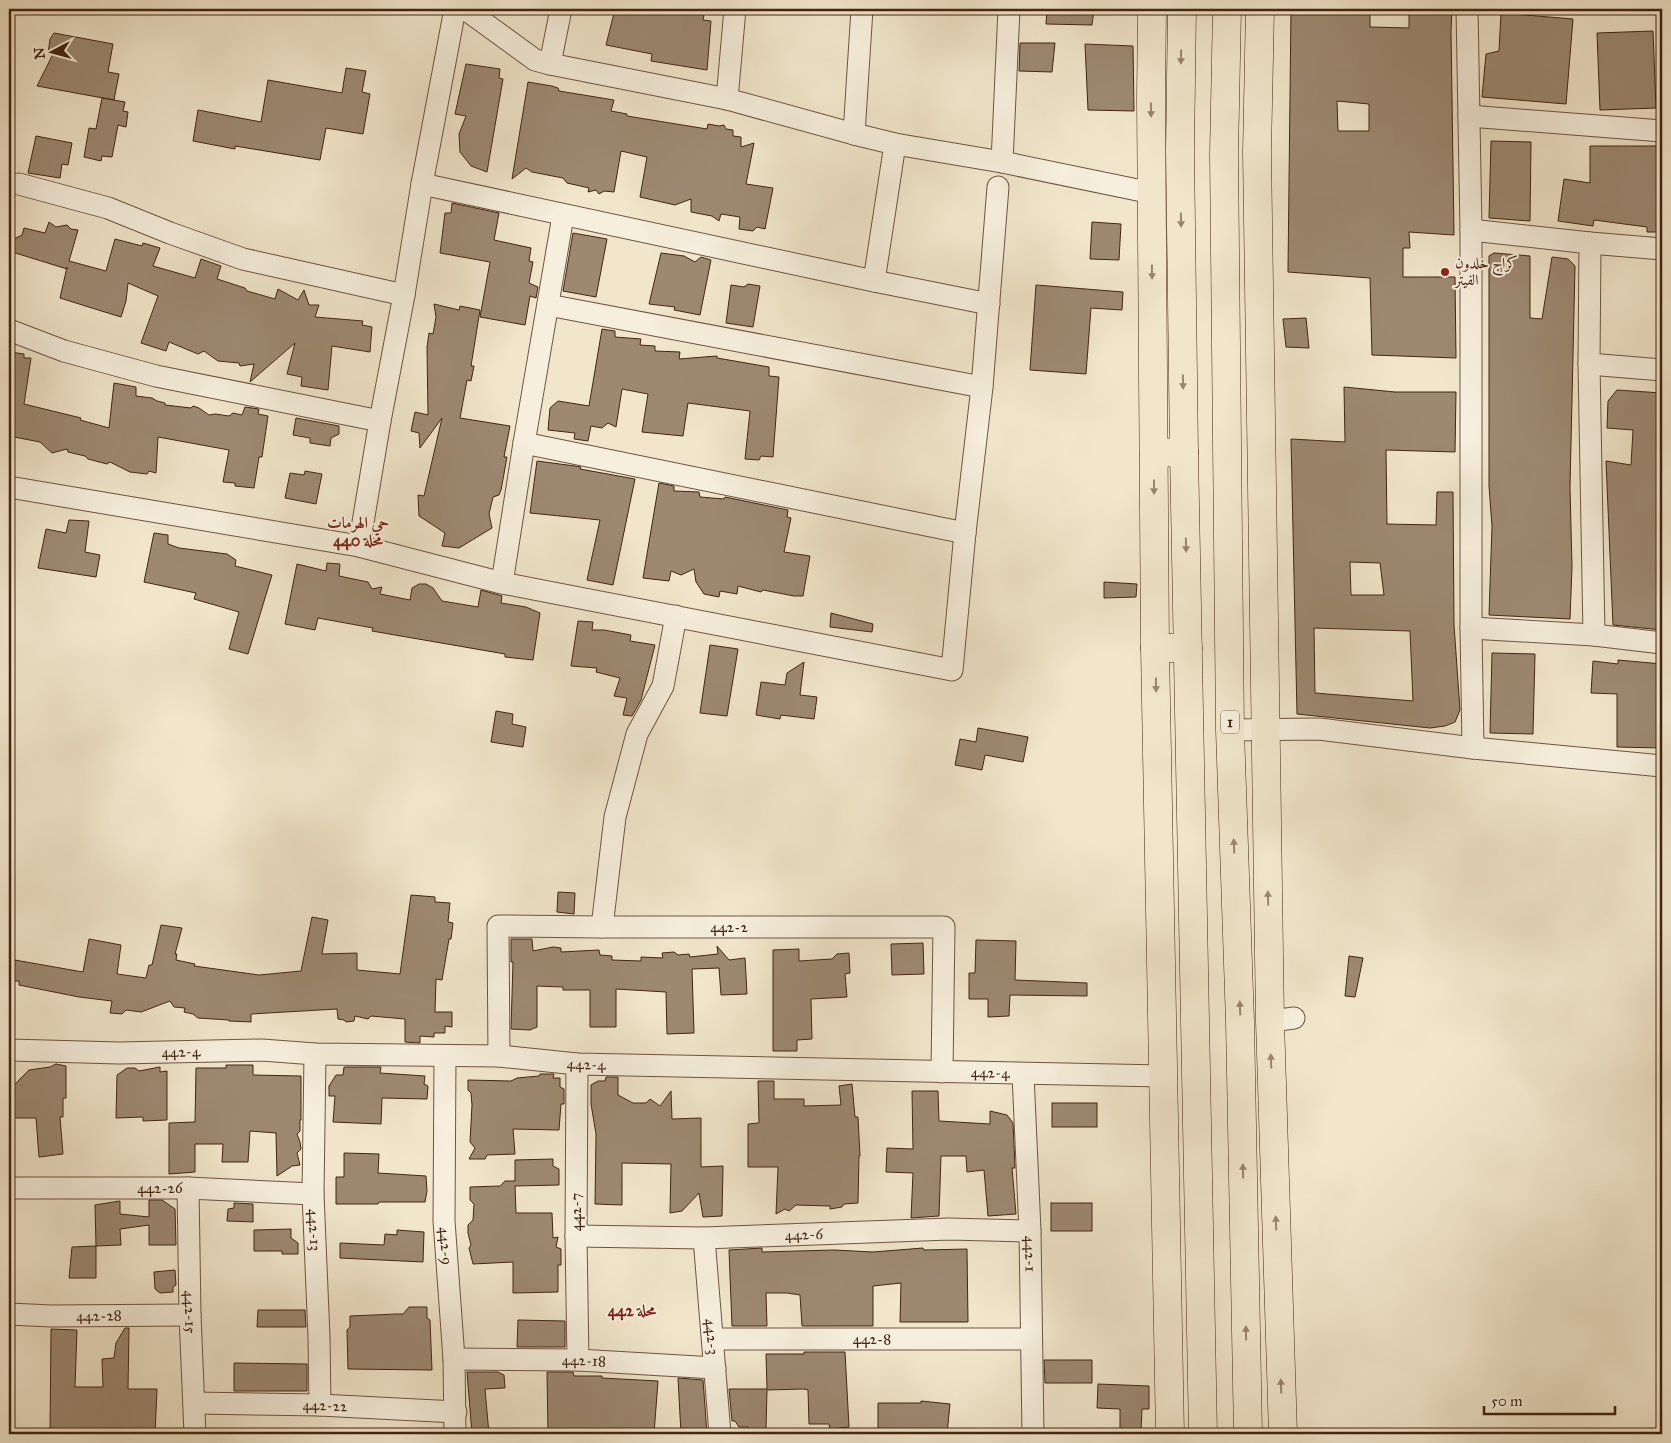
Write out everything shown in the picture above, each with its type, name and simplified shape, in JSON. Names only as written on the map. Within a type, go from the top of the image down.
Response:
[{"type":"main road","points":[[1152,9],[1155,648],[1170,1434]]},
{"type":"main road","points":[[1182,9],[1180,150],[1184,452],[1202,1434]]},
{"type":"main road","name":"1","points":[[1227,9],[1224,154],[1230,730],[1240,1022],[1248,1434]]},
{"type":"main road","points":[[1260,9],[1257,152],[1265,728],[1282,1019],[1283,1434]]},
{"type":"main road","points":[[1180,150],[1224,154]]},
{"type":"main road","points":[[1154,453],[1184,452]]},
{"type":"main road","points":[[1155,648],[1188,648]]},
{"type":"street","points":[[359,546],[422,184],[455,9]]},
{"type":"street","points":[[465,9],[535,60],[727,99],[895,144],[1002,162],[1152,193]]},
{"type":"street","points":[[550,64],[561,9]]},
{"type":"street","points":[[727,99],[735,9]]},
{"type":"street","points":[[854,134],[862,9]]},
{"type":"street","points":[[1002,162],[1009,9]]},
{"type":"street","points":[[1467,9],[1471,230],[1471,628],[1473,748]]},
{"type":"street","points":[[1469,116],[1662,131]]},
{"type":"street","points":[[874,282],[895,144]]},
{"type":"street","points":[[19,184],[108,208],[243,259],[404,295]]},
{"type":"street","points":[[422,184],[874,282],[989,304]]},
{"type":"street","points":[[9,487],[359,546],[502,583],[952,670],[965,533],[982,387],[998,187]]},
{"type":"street","points":[[502,583],[563,216]]},
{"type":"street","points":[[1471,230],[1662,249]]},
{"type":"street","points":[[1590,243],[1589,364],[1594,636]]},
{"type":"street","points":[[548,305],[982,387]]},
{"type":"street","points":[[9,330],[64,352],[156,376],[380,421]]},
{"type":"street","points":[[1589,364],[1662,370]]},
{"type":"street","points":[[524,443],[965,533]]},
{"type":"street","points":[[602,927],[615,817],[637,734],[663,686],[676,616]]},
{"type":"street","points":[[1471,628],[1594,636],[1662,643]]},
{"type":"street","points":[[1230,730],[1265,728],[1319,729],[1473,748],[1662,766]]},
{"type":"street","name":"442-2","points":[[499,1056],[498,926],[944,927],[942,1072]]},
{"type":"street","name":"442-4","points":[[9,1050],[119,1053],[262,1050],[315,1054],[499,1056],[577,1064],[1163,1076]]},
{"type":"street","name":"442-13","points":[[315,1054],[313,1194],[320,1406]]},
{"type":"street","name":"442-9","points":[[445,1056],[444,1221],[454,1359],[455,1434]]},
{"type":"street","name":"442-7","points":[[577,1064],[576,1236],[578,1360]]},
{"type":"street","name":"442-1","points":[[1023,1074],[1030,1231],[1033,1434]]},
{"type":"street","name":"442-26","points":[[9,1188],[188,1188],[313,1194]]},
{"type":"street","name":"442-15","points":[[188,1188],[190,1315],[195,1434]]},
{"type":"street","name":"442-6","points":[[576,1236],[704,1238],[949,1229],[1030,1231]]},
{"type":"street","name":"442-3","points":[[704,1238],[720,1434]]},
{"type":"street","name":"442-28","points":[[9,1314],[51,1316],[190,1315]]},
{"type":"street","name":"442-8","points":[[712,1339],[1031,1339]]},
{"type":"street","name":"442-18","points":[[454,1359],[578,1360],[715,1368]]},
{"type":"street","name":"442-22","points":[[194,1402],[456,1412]]},
{"type":"building","points":[[615,9],[705,9],[703,20],[711,21],[707,70],[651,61],[652,54],[606,45]]},
{"type":"building","points":[[1047,9],[1094,9],[1092,25],[1046,24]]},
{"type":"building","points":[[1291,9],[1370,9],[1370,27],[1409,28],[1409,11],[1452,9],[1454,235],[1409,232],[1410,248],[1403,248],[1403,277],[1455,277],[1456,358],[1372,355],[1370,278],[1288,272]],"holes":[[[1337,101],[1369,104],[1369,131],[1338,131]]]},
{"type":"building","points":[[1501,13],[1573,19],[1566,104],[1482,97],[1486,54],[1499,51]]},
{"type":"building","points":[[1653,31],[1656,108],[1600,110],[1597,33]]},
{"type":"building","points":[[54,33],[113,44],[108,72],[119,74],[114,100],[37,86],[53,54],[48,54],[50,39]]},
{"type":"building","points":[[1020,43],[1055,43],[1052,72],[1019,71]]},
{"type":"building","points":[[1085,44],[1133,46],[1134,111],[1088,110]]},
{"type":"building","points":[[466,64],[500,69],[499,78],[503,79],[487,172],[471,166],[460,152],[459,134],[466,116],[455,114]]},
{"type":"building","points":[[346,68],[366,71],[362,92],[370,94],[363,134],[326,128],[320,160],[235,146],[235,149],[193,141],[198,110],[261,122],[268,80],[342,93]]},
{"type":"building","points":[[528,82],[552,86],[558,88],[559,91],[614,100],[611,111],[627,114],[627,116],[707,129],[708,124],[724,125],[726,129],[733,130],[733,136],[741,137],[741,147],[754,143],[746,184],[773,188],[765,229],[757,227],[753,231],[739,229],[740,217],[721,214],[719,221],[712,216],[691,212],[691,199],[675,205],[640,197],[647,157],[621,151],[614,192],[604,191],[599,194],[596,190],[588,192],[589,188],[567,183],[563,178],[532,172],[526,168],[512,179]]},
{"type":"building","points":[[102,98],[125,102],[123,111],[128,112],[126,127],[118,125],[112,157],[102,156],[101,161],[84,157],[89,128],[96,129]]},
{"type":"building","points":[[36,136],[72,143],[68,165],[62,164],[60,178],[28,173]]},
{"type":"building","points":[[1491,141],[1531,142],[1530,221],[1489,218]]},
{"type":"building","points":[[1590,146],[1662,146],[1662,232],[1647,232],[1647,227],[1594,220],[1593,226],[1558,221],[1564,179],[1590,183]]},
{"type":"building","points":[[452,203],[499,213],[494,240],[531,248],[529,261],[533,262],[529,283],[538,287],[536,298],[530,296],[525,325],[480,317],[490,262],[440,253],[445,213],[451,213]]},
{"type":"building","points":[[49,222],[56,227],[67,225],[71,229],[78,230],[69,261],[106,271],[115,239],[142,246],[143,243],[160,248],[153,266],[195,278],[201,259],[221,266],[217,279],[245,288],[247,291],[275,299],[278,289],[298,300],[304,290],[309,305],[319,305],[315,317],[363,321],[362,325],[372,327],[370,352],[332,346],[328,390],[301,386],[302,377],[287,374],[295,343],[250,382],[254,364],[240,366],[239,363],[218,361],[204,351],[198,354],[169,342],[166,351],[141,343],[158,296],[128,283],[126,301],[121,317],[60,298],[67,269],[9,251],[10,241],[22,235],[24,228],[45,233]]},
{"type":"building","points":[[1092,222],[1121,224],[1119,260],[1090,259]]},
{"type":"building","points":[[573,233],[607,239],[596,297],[563,291]]},
{"type":"building","points":[[661,253],[684,256],[695,262],[701,257],[711,260],[700,315],[674,310],[675,307],[649,304]]},
{"type":"building","points":[[1494,253],[1530,256],[1530,318],[1542,319],[1552,257],[1568,259],[1575,266],[1570,487],[1572,567],[1570,619],[1489,615],[1492,526],[1489,486],[1489,256]]},
{"type":"building","points":[[748,284],[760,286],[753,327],[726,323],[731,285],[744,287]]},
{"type":"building","points":[[1036,285],[1123,292],[1122,310],[1091,308],[1086,374],[1030,370]]},
{"type":"building","points":[[434,304],[459,310],[460,306],[480,310],[471,366],[474,366],[471,381],[467,380],[460,418],[510,426],[504,457],[507,457],[501,490],[499,495],[493,497],[489,514],[492,528],[459,548],[442,546],[445,533],[419,516],[418,495],[424,496],[442,418],[420,448],[419,433],[411,431],[415,412],[428,415],[427,347],[429,333],[433,334],[436,317]]},
{"type":"building","points":[[1306,318],[1309,348],[1286,347],[1283,319]]},
{"type":"building","points":[[602,329],[615,331],[615,337],[641,339],[640,345],[655,346],[655,351],[680,352],[679,359],[717,356],[717,358],[769,367],[769,376],[779,377],[773,457],[761,456],[759,460],[745,459],[750,411],[688,403],[683,436],[642,432],[648,394],[622,389],[616,427],[608,423],[602,428],[591,426],[588,441],[574,439],[575,433],[548,430],[550,408],[558,401],[589,406]]},
{"type":"building","points":[[10,352],[24,354],[24,358],[31,358],[24,404],[81,418],[80,420],[109,428],[114,383],[136,387],[136,396],[152,398],[165,403],[165,405],[191,408],[193,406],[209,415],[229,416],[233,413],[242,415],[245,407],[259,409],[258,414],[268,416],[262,457],[259,457],[254,488],[235,486],[235,483],[223,482],[229,450],[158,437],[156,473],[149,471],[147,474],[130,472],[110,462],[107,464],[88,459],[85,456],[68,452],[67,449],[52,453],[40,442],[9,436]]},
{"type":"building","points":[[1344,387],[1395,392],[1456,392],[1455,452],[1386,450],[1387,524],[1436,525],[1437,492],[1453,492],[1454,625],[1460,710],[1455,722],[1445,726],[1430,728],[1297,714],[1291,439],[1345,442]],"holes":[[[1350,562],[1380,563],[1384,595],[1351,595]],[[1314,628],[1410,631],[1413,701],[1315,693]]]},
{"type":"building","points":[[1617,390],[1662,393],[1662,630],[1613,625],[1606,461],[1631,465],[1633,430],[1607,428],[1608,401]]},
{"type":"building","points":[[296,418],[339,426],[339,434],[331,438],[330,446],[310,443],[310,438],[293,435]]},
{"type":"building","points":[[537,461],[581,467],[580,469],[635,479],[613,585],[587,580],[600,520],[530,513]]},
{"type":"building","points":[[305,471],[322,474],[316,504],[285,498],[290,473],[304,475]]},
{"type":"building","points":[[659,483],[674,486],[674,491],[699,492],[700,497],[724,499],[725,497],[788,510],[787,517],[791,518],[784,552],[810,556],[803,596],[763,590],[761,592],[738,586],[737,594],[720,591],[719,597],[704,594],[696,582],[694,569],[681,575],[671,571],[669,581],[643,578]]},
{"type":"building","points":[[69,520],[89,521],[85,552],[100,555],[96,577],[38,568],[46,529],[66,533]]},
{"type":"building","points":[[154,533],[168,535],[168,544],[179,548],[227,554],[236,560],[235,566],[272,575],[248,654],[229,649],[239,612],[194,599],[196,593],[144,582]]},
{"type":"building","points":[[327,563],[340,564],[339,576],[368,582],[372,589],[382,587],[380,594],[410,600],[412,588],[419,584],[426,584],[433,588],[442,601],[478,607],[481,590],[502,596],[501,603],[526,607],[540,613],[533,660],[505,657],[505,654],[372,631],[373,628],[318,618],[315,630],[285,624],[297,564],[326,571]]},
{"type":"building","points":[[1104,582],[1137,584],[1136,597],[1104,598]]},
{"type":"building","points":[[831,613],[873,624],[872,632],[830,627]]},
{"type":"building","points":[[578,621],[593,622],[592,630],[604,630],[631,635],[630,641],[655,645],[641,700],[632,716],[623,715],[627,698],[614,696],[620,678],[596,672],[597,668],[571,666]]},
{"type":"building","points":[[710,645],[738,649],[727,716],[700,713]]},
{"type":"building","points":[[1492,653],[1535,654],[1533,734],[1490,733]]},
{"type":"building","points":[[1618,660],[1662,664],[1662,748],[1617,747],[1617,694],[1591,693],[1593,661],[1618,664]]},
{"type":"building","points":[[804,662],[800,695],[817,697],[814,719],[781,715],[780,719],[756,715],[761,682],[785,685],[787,673]]},
{"type":"building","points":[[496,711],[513,714],[512,724],[526,727],[523,747],[491,742]]},
{"type":"building","points":[[978,728],[1028,737],[1023,762],[985,755],[982,770],[955,765],[960,739],[976,742]]},
{"type":"building","points":[[558,892],[575,893],[574,914],[557,912]]},
{"type":"building","points":[[411,895],[435,897],[435,902],[450,903],[448,922],[453,923],[442,980],[436,979],[435,1012],[452,1012],[452,1027],[445,1026],[445,1033],[434,1033],[434,1037],[420,1036],[420,1043],[405,1042],[405,1019],[371,1016],[368,1019],[355,1016],[354,1021],[346,1022],[338,1019],[337,1009],[251,1014],[251,1022],[229,1021],[198,1018],[193,1014],[184,1012],[185,1008],[174,1007],[170,1001],[141,1012],[126,1010],[122,1014],[110,1013],[112,1001],[79,997],[19,985],[19,981],[9,981],[9,959],[83,972],[89,939],[121,945],[117,974],[146,978],[149,965],[152,965],[161,925],[182,928],[175,954],[177,954],[176,960],[195,964],[194,966],[259,975],[301,971],[312,917],[328,920],[322,954],[357,953],[357,970],[400,974]]},
{"type":"building","points":[[511,939],[532,939],[533,951],[553,947],[561,948],[561,952],[599,950],[600,955],[612,956],[612,960],[641,961],[641,957],[663,958],[662,953],[689,954],[690,957],[718,954],[717,946],[729,960],[745,958],[747,994],[721,995],[719,968],[692,969],[694,1033],[667,1034],[666,992],[616,989],[616,1027],[590,1027],[590,990],[563,990],[563,987],[537,986],[537,1027],[530,1030],[511,1029],[513,962],[511,962]]},
{"type":"building","points":[[976,940],[1016,941],[1015,980],[1087,983],[1087,996],[1010,995],[1009,1016],[988,1017],[988,999],[969,999],[969,973],[975,973]]},
{"type":"building","points":[[923,943],[924,974],[892,975],[891,944]]},
{"type":"building","points":[[799,949],[799,961],[832,959],[837,954],[849,953],[850,973],[845,974],[847,997],[811,999],[812,1039],[797,1040],[797,1051],[773,1051],[773,950]]},
{"type":"building","points":[[1349,956],[1363,958],[1355,997],[1345,996]]},
{"type":"building","points":[[56,1064],[66,1066],[66,1098],[63,1098],[63,1117],[60,1117],[63,1154],[39,1157],[36,1118],[9,1118],[9,1090],[29,1070],[50,1067]]},
{"type":"building","points":[[226,1065],[253,1065],[253,1075],[301,1076],[301,1120],[300,1131],[297,1134],[301,1149],[297,1153],[300,1165],[292,1166],[277,1176],[276,1133],[250,1131],[248,1162],[222,1162],[223,1144],[195,1144],[195,1172],[169,1174],[169,1123],[195,1122],[196,1068],[226,1068]]},
{"type":"building","points":[[160,1067],[160,1072],[167,1071],[167,1120],[143,1121],[143,1117],[116,1118],[117,1075],[127,1068],[135,1068],[139,1071]]},
{"type":"building","points":[[344,1067],[381,1067],[380,1073],[425,1076],[424,1084],[428,1086],[427,1099],[382,1098],[381,1124],[333,1122],[335,1096],[329,1096],[329,1086],[336,1075],[343,1075]]},
{"type":"building","points":[[540,1074],[554,1074],[553,1078],[560,1078],[560,1087],[564,1089],[564,1104],[561,1104],[559,1130],[513,1129],[515,1154],[487,1155],[485,1159],[469,1159],[475,1148],[470,1142],[472,1105],[471,1093],[468,1090],[468,1080],[511,1081],[517,1078],[539,1076]]},
{"type":"building","points":[[606,1077],[618,1077],[618,1095],[633,1103],[646,1103],[650,1099],[660,1106],[671,1091],[672,1119],[701,1118],[701,1167],[723,1166],[722,1216],[703,1217],[699,1193],[682,1211],[670,1213],[671,1164],[622,1163],[622,1205],[595,1204],[596,1134],[591,1104],[591,1085],[598,1081],[605,1081]]},
{"type":"building","points":[[758,1081],[774,1081],[774,1099],[804,1099],[804,1106],[841,1105],[839,1086],[852,1084],[855,1117],[858,1117],[860,1156],[858,1203],[844,1204],[842,1207],[830,1209],[830,1206],[796,1205],[789,1211],[785,1209],[776,1214],[778,1167],[748,1167],[748,1124],[759,1123]]},
{"type":"building","points":[[912,1091],[938,1091],[939,1121],[990,1124],[990,1111],[1007,1115],[1013,1123],[1015,1168],[1012,1168],[1016,1214],[988,1216],[984,1170],[967,1172],[966,1156],[941,1156],[939,1216],[911,1218],[913,1173],[886,1172],[887,1148],[913,1149]]},
{"type":"building","points":[[1052,1103],[1097,1103],[1097,1127],[1052,1127]]},
{"type":"building","points":[[344,1153],[379,1154],[378,1173],[426,1176],[427,1191],[425,1202],[336,1204],[336,1177],[344,1177]]},
{"type":"building","points":[[553,1159],[553,1166],[559,1169],[559,1185],[515,1186],[516,1213],[552,1213],[553,1238],[558,1237],[556,1247],[561,1249],[561,1265],[558,1265],[558,1292],[513,1293],[513,1262],[473,1264],[468,1233],[468,1225],[473,1220],[474,1204],[470,1200],[470,1187],[500,1186],[505,1181],[515,1181],[515,1160]]},
{"type":"building","points":[[149,1200],[162,1200],[175,1209],[176,1245],[149,1245],[149,1225],[120,1229],[121,1245],[96,1246],[95,1205],[120,1201],[120,1214],[149,1217]]},
{"type":"building","points":[[234,1203],[253,1204],[253,1222],[227,1221],[228,1209],[234,1208]]},
{"type":"building","points":[[1051,1203],[1092,1203],[1092,1231],[1051,1231]]},
{"type":"building","points":[[291,1229],[291,1238],[298,1243],[298,1254],[282,1254],[282,1251],[254,1251],[254,1230]]},
{"type":"building","points":[[397,1230],[424,1232],[423,1262],[340,1258],[340,1243],[384,1245],[385,1234],[397,1235]]},
{"type":"building","points":[[96,1246],[96,1278],[69,1278],[72,1247]]},
{"type":"building","points":[[762,1248],[762,1252],[834,1250],[873,1252],[923,1248],[924,1250],[967,1249],[968,1322],[900,1322],[901,1283],[873,1286],[873,1326],[802,1326],[800,1295],[766,1293],[767,1326],[732,1326],[729,1250]]},
{"type":"building","points":[[175,1270],[176,1285],[173,1287],[173,1292],[160,1293],[155,1289],[154,1272]]},
{"type":"building","points":[[409,1307],[427,1307],[427,1318],[430,1320],[432,1370],[348,1369],[347,1330],[350,1327],[350,1316],[403,1314]]},
{"type":"building","points":[[258,1310],[305,1310],[306,1327],[257,1327]]},
{"type":"building","points":[[518,1320],[565,1321],[565,1347],[517,1347]]},
{"type":"building","points":[[125,1328],[129,1328],[128,1389],[157,1389],[155,1434],[50,1434],[51,1329],[77,1330],[75,1387],[103,1387],[102,1359],[114,1358],[116,1343]]},
{"type":"building","points":[[804,1352],[845,1352],[849,1427],[830,1429],[829,1424],[809,1424],[808,1390],[804,1389],[767,1390],[766,1429],[739,1427],[735,1421],[732,1421],[729,1389],[767,1389],[766,1354],[804,1354]]},
{"type":"building","points":[[1044,1360],[1092,1360],[1092,1383],[1045,1383]]},
{"type":"building","points":[[234,1363],[307,1364],[307,1391],[234,1391]]},
{"type":"building","points":[[467,1372],[498,1372],[504,1375],[505,1388],[485,1389],[489,1434],[472,1434]]},
{"type":"building","points":[[547,1372],[573,1372],[574,1376],[602,1376],[602,1378],[658,1381],[654,1434],[548,1434]]},
{"type":"building","points":[[678,1378],[703,1380],[707,1434],[681,1434]]},
{"type":"building","points":[[1098,1384],[1149,1386],[1149,1409],[1142,1409],[1141,1431],[1120,1431],[1120,1409],[1097,1408]]},
{"type":"building","points":[[921,1401],[950,1404],[947,1434],[878,1434],[878,1403],[921,1403]]},
{"type":"place","name":"كراج خلدون الفيتر","points":[[1445,272]]},
{"type":"district","name":"حي الهرمات محلة 440","points":[[358,531]]},
{"type":"district","name":"محلة 442","points":[[632,1310]]}]
